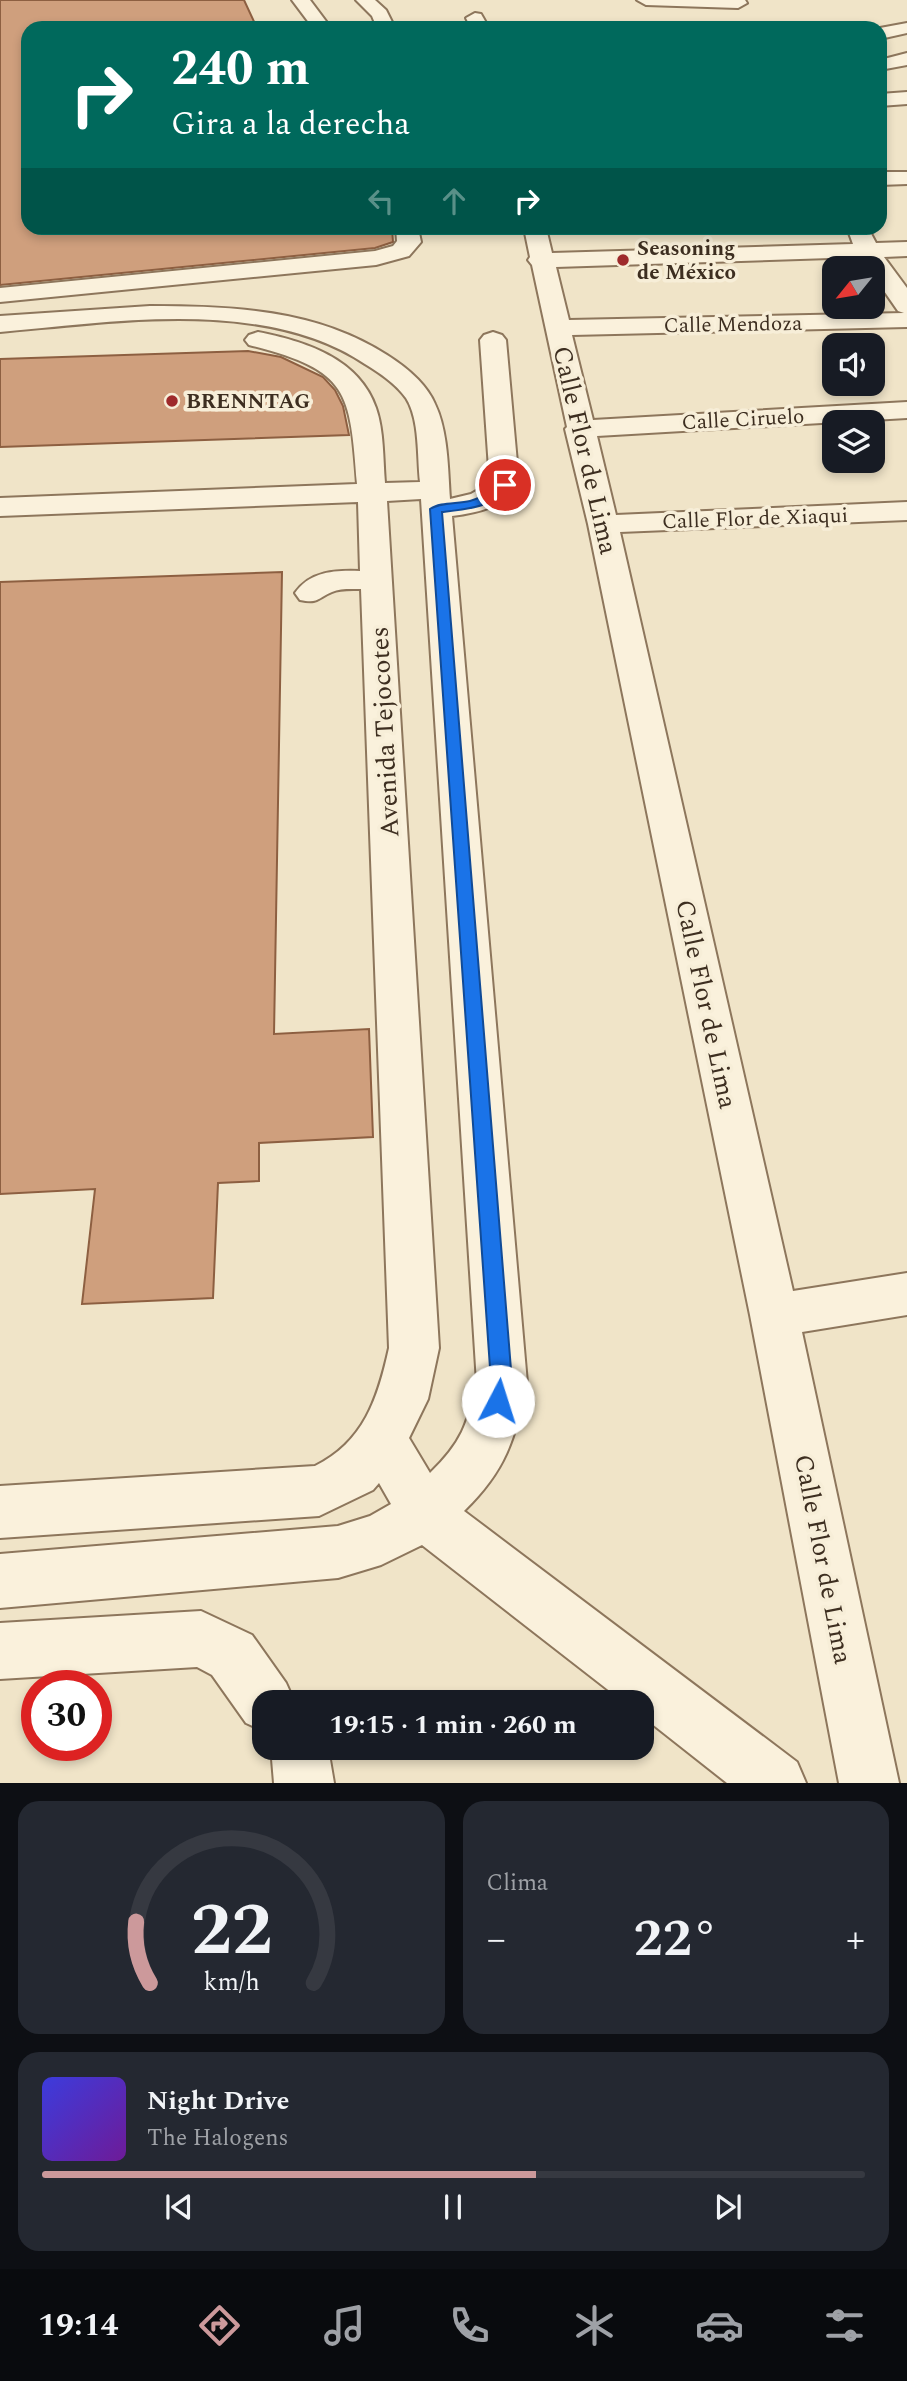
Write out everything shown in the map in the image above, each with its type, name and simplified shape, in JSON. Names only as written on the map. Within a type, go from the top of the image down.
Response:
[{"type":"street","points":[[301,0],[317,21]]},
{"type":"street","points":[[365,0],[380,14],[383,21]]},
{"type":"street","points":[[646,0],[737,1],[749,20]]},
{"type":"street","points":[[887,32],[907,28]]},
{"type":"street","points":[[887,64],[907,60]]},
{"type":"street","points":[[887,100],[907,99]]},
{"type":"street","points":[[887,179],[907,178]]},
{"type":"street","points":[[0,295],[376,258],[401,251],[409,242],[408,235]]},
{"type":"street","points":[[862,235],[907,306]]},
{"type":"street","points":[[538,244],[907,249]]},
{"type":"street","name":"Calle Flor de Lima","points":[[538,244],[603,524],[774,1315],[869,1783]]},
{"type":"street","points":[[0,324],[163,312],[257,318],[324,332],[374,355],[404,380],[423,405],[435,500],[502,1382],[489,1438],[466,1474],[425,1514],[382,1539],[338,1552],[0,1581]]},
{"type":"street","name":"Calle Mendoza","points":[[558,328],[907,320]]},
{"type":"street","name":"Avenida Tejocotes","points":[[0,1512],[319,1491],[355,1473],[382,1439],[403,1399],[414,1348],[372,493],[361,406],[345,379],[328,364],[266,341],[222,334],[117,340]]},
{"type":"street","points":[[0,507],[372,493],[471,505],[494,496],[505,485],[493,340]]},
{"type":"street","points":[[0,347],[91,341]]},
{"type":"street","name":"Calle Ciruelo","points":[[579,429],[907,410]]},
{"type":"street","name":"Calle Flor de Xiaqui","points":[[603,524],[907,511]]},
{"type":"street","points":[[311,593],[316,586],[326,582],[376,580]]},
{"type":"street","points":[[774,1315],[907,1294]]},
{"type":"street","points":[[382,1439],[425,1514],[776,1783]]},
{"type":"street","points":[[0,1651],[201,1639],[232,1655],[257,1690]]},
{"type":"street","points":[[302,1760],[304,1783]]},
{"type":"building","points":[[0,0],[244,0],[254,21],[21,21],[21,235],[392,235],[393,242],[375,248],[0,285]]},
{"type":"building","name":"BRENNTAG","points":[[248,351],[281,357],[323,377],[335,390],[343,406],[349,435],[0,447],[0,359]]},
{"type":"building","points":[[282,572],[274,1034],[369,1029],[373,1137],[259,1143],[259,1181],[218,1183],[213,1298],[82,1304],[95,1189],[0,1194],[0,582]]},
{"type":"place","name":"Seasoning de México","points":[[623,260]]},
{"type":"place","name":"BRENNTAG","points":[[172,401]]},
{"type":"route","points":[[498,1401],[502,1382],[436,509],[471,505],[494,496],[505,485]]}]
